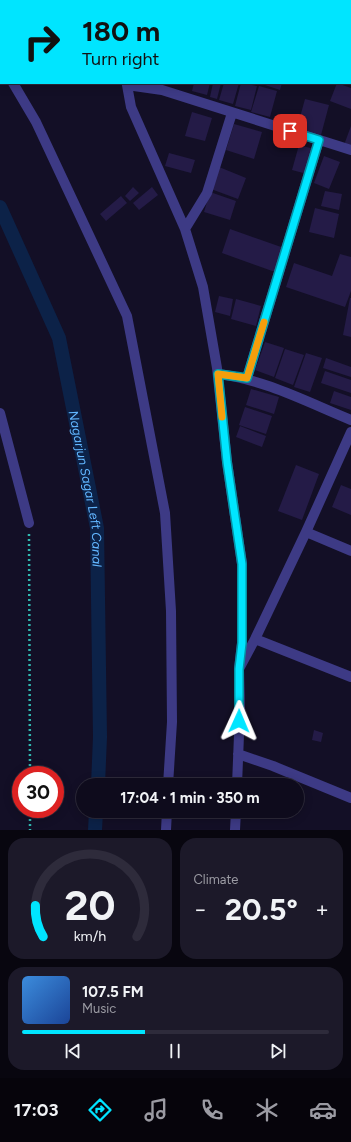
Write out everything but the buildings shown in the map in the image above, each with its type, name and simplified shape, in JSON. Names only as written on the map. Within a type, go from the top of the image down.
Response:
[{"type":"street","points":[[14,84],[36,122],[127,316],[166,513],[171,619],[172,722],[168,778]]},
{"type":"street","points":[[237,778],[240,710],[239,669],[242,643],[242,564],[227,462],[218,374],[203,287],[185,229],[131,107],[127,84],[162,90],[351,150]]},
{"type":"street","points":[[185,229],[208,193],[232,113]]},
{"type":"street","points":[[247,378],[319,140]]},
{"type":"street","points":[[218,374],[247,378],[351,420]]},
{"type":"street","points":[[0,413],[29,523]]},
{"type":"street","points":[[239,669],[306,532],[351,432]]},
{"type":"street","points":[[306,532],[351,551]]},
{"type":"street","points":[[255,639],[351,677]]},
{"type":"street","points":[[238,754],[273,766],[351,798]]},
{"type":"street","points":[[166,830],[167,818]]},
{"type":"street","points":[[235,830],[236,818]]},
{"type":"path","points":[[29,523],[30,766]]},
{"type":"path","points":[[30,818],[30,830]]},
{"type":"waterway","name":"Nagarjun Sagar Left Canal","points":[[0,207],[59,338],[97,528],[100,737],[98,778]]},
{"type":"waterway","name":"Nagarjun Sagar Left Canal","points":[[95,830],[96,818]]},
{"type":"slow traffic","points":[[222,417],[218,374],[247,378],[264,322]]},
{"type":"route","points":[[239,721],[239,669],[242,643],[242,564],[227,462],[218,374],[247,378],[319,140],[290,131]]}]
